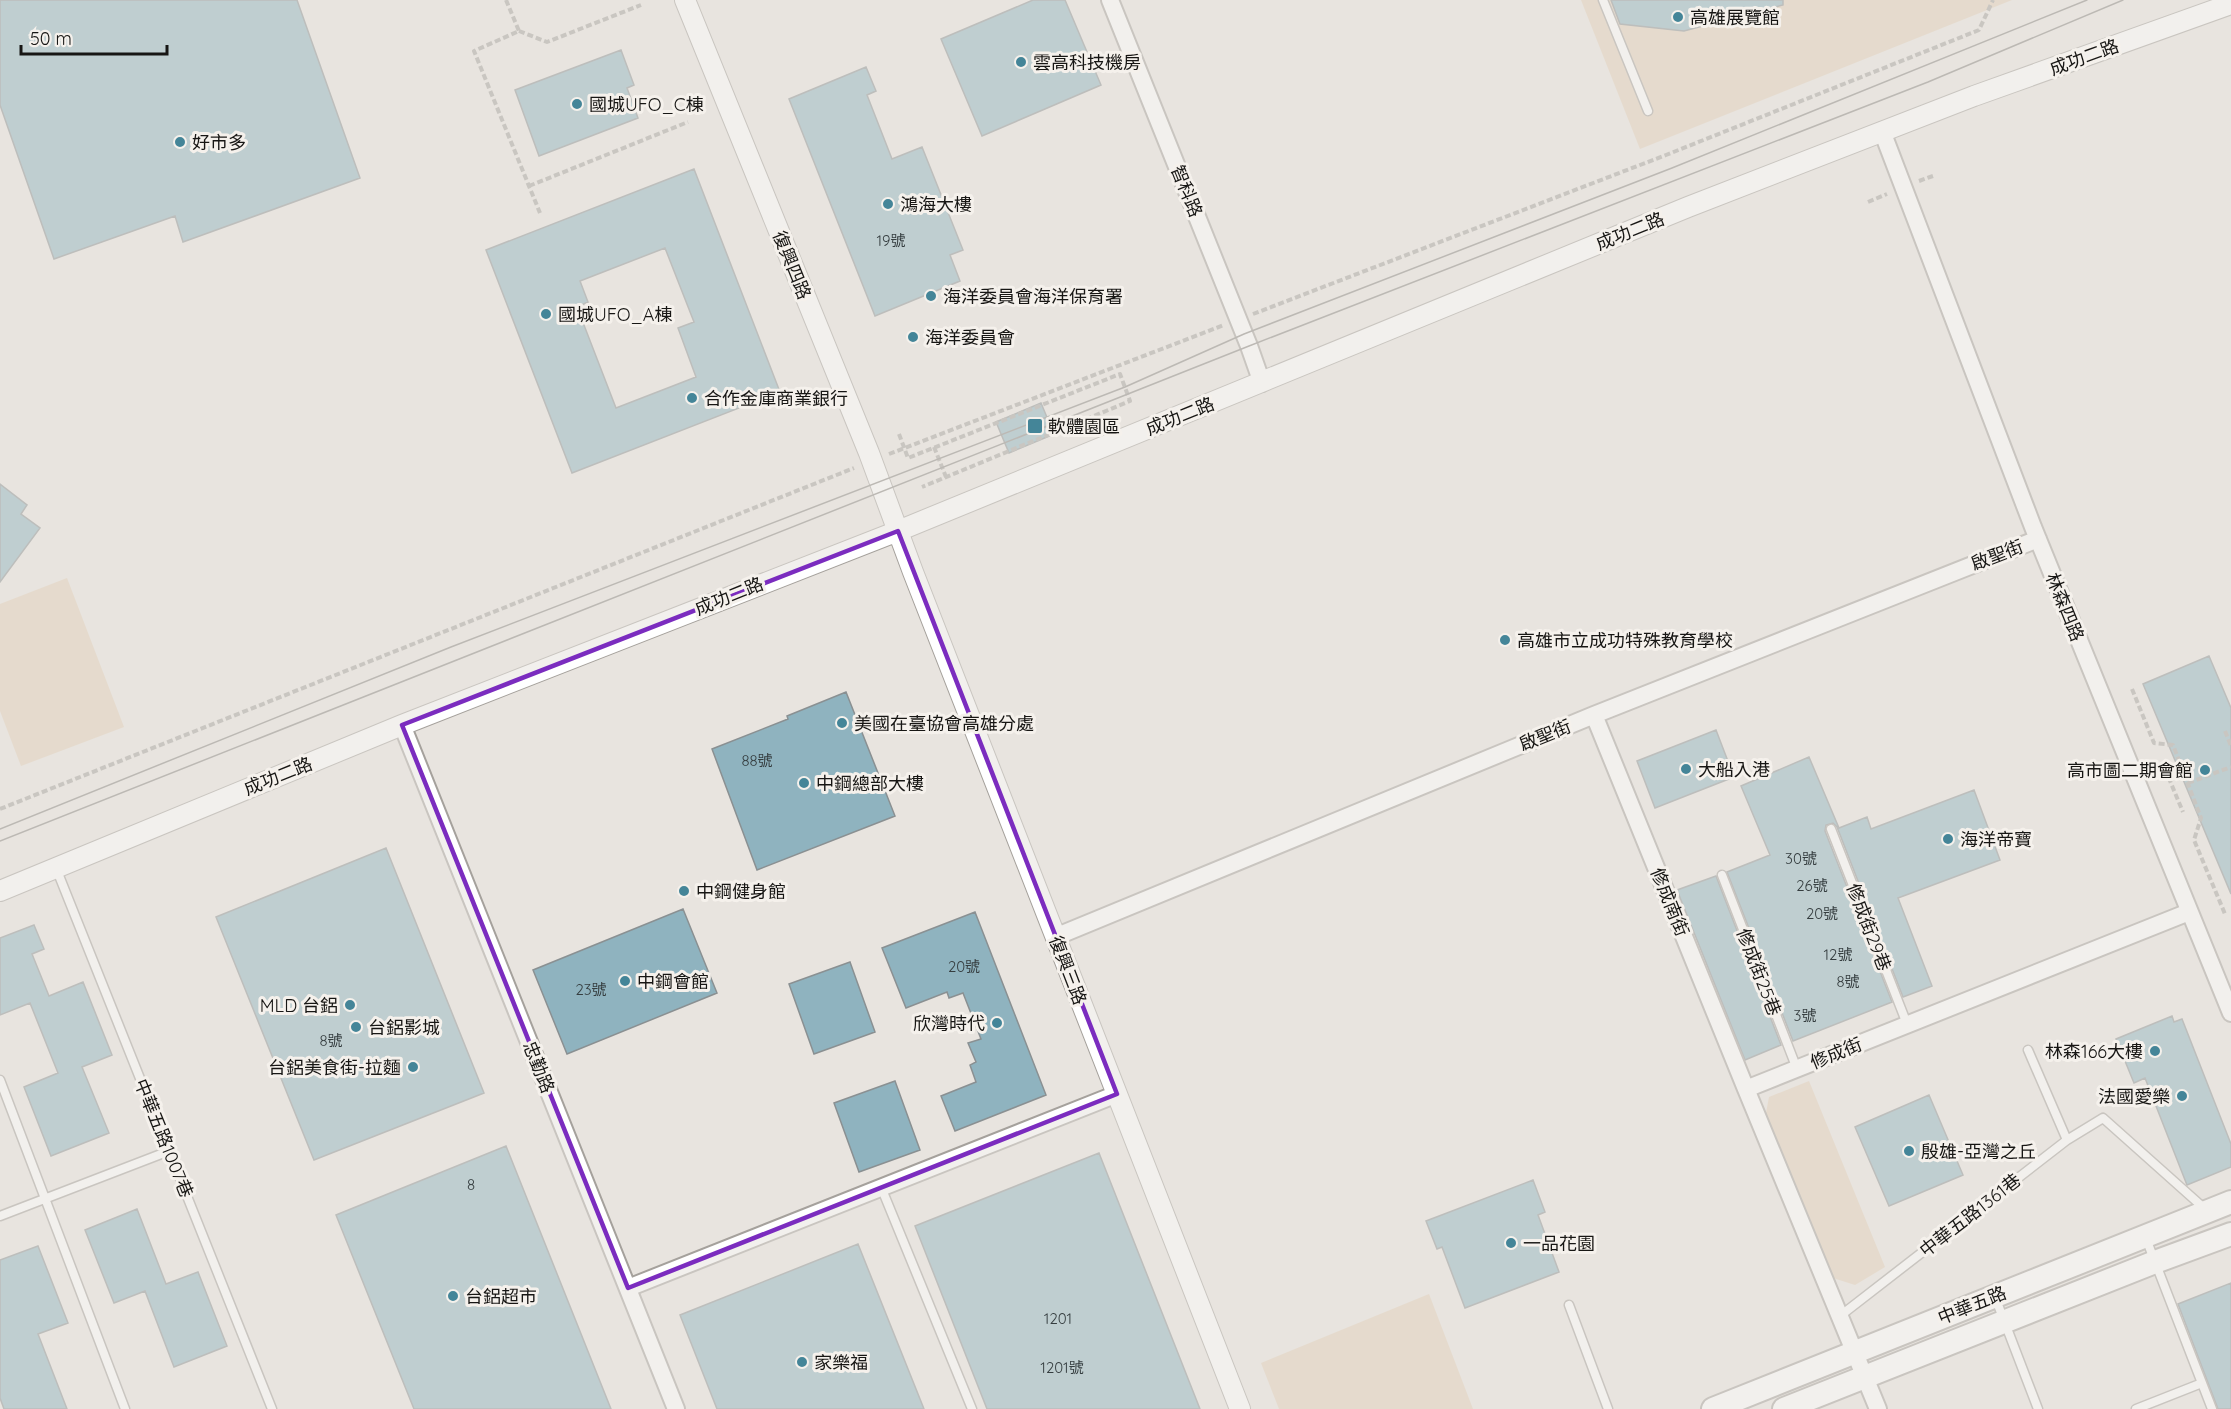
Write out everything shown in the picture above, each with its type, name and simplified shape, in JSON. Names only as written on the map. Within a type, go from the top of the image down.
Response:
[{"type":"main road","name":"中華五路","points":[[1713,1409],[2231,1202]]},
{"type":"main road","name":"中華五路","points":[[1784,1409],[2231,1234]]},
{"type":"street","name":"復興四路","points":[[685,0],[871,457],[898,531]]},
{"type":"street","name":"智科路","points":[[1110,0],[1262,382]]},
{"type":"street","name":"成功二路","points":[[0,891],[402,725],[898,531],[1688,207],[1882,131],[2231,4]]},
{"type":"street","name":"林森四路","points":[[1882,131],[2037,539],[2231,1013]]},
{"type":"street","name":"復興三路","points":[[898,531],[1240,1409]]},
{"type":"street","name":"啟聖街","points":[[1055,937],[1594,715],[2037,539]]},
{"type":"street","name":"修成南街","points":[[1594,715],[1746,1089]]},
{"type":"street","name":"忠勤路","points":[[402,725],[676,1409]]},
{"type":"street","name":"修成街","points":[[1746,1089],[2189,912]]},
{"type":"street","points":[[1746,1089],[1878,1409]]},
{"type":"street","points":[[628,1288],[1117,1094]]},
{"type":"lane","points":[[1603,0],[1648,111]]},
{"type":"lane","name":"修成街29巷","points":[[1831,829],[1908,1024]]},
{"type":"lane","name":"中華五路1007巷","points":[[56,868],[272,1409]]},
{"type":"lane","name":"修成街25巷","points":[[1722,875],[1797,1069]]},
{"type":"lane","points":[[2028,1050],[2067,1140]]},
{"type":"lane","points":[[0,1080],[125,1409]]},
{"type":"lane","name":"中華五路1361巷","points":[[1840,1317],[2067,1140],[2103,1118],[2207,1212]]},
{"type":"lane","points":[[0,1216],[169,1151]]},
{"type":"lane","points":[[881,1187],[972,1409]]},
{"type":"lane","points":[[2145,1236],[2212,1409]]},
{"type":"lane","points":[[1995,1296],[2038,1409]]},
{"type":"lane","points":[[1569,1305],[1608,1409]]},
{"type":"lane","points":[[2136,1409],[2202,1383]]},
{"type":"path","points":[[506,0],[519,31]]},
{"type":"path","points":[[1270,308],[1655,160],[1979,30],[1993,0]]},
{"type":"path","points":[[540,213],[474,51],[519,31],[547,42],[641,5]]},
{"type":"path","points":[[529,186],[688,122]]},
{"type":"path","points":[[904,448],[1197,336]]},
{"type":"path","points":[[899,434],[908,458],[1120,374],[1130,401],[922,488]]},
{"type":"path","points":[[934,447],[946,477]]},
{"type":"path","points":[[0,810],[829,477]]},
{"type":"path","points":[[2132,688],[2154,742],[2173,745],[2201,818],[2194,840],[2225,914]]},
{"type":"path","points":[[2225,731],[2231,746]]},
{"type":"path","points":[[2188,783],[2231,767]]},
{"type":"path","points":[[2165,769],[2183,812]]},
{"type":"highlighted area","points":[[898,531],[1117,1094],[628,1288],[402,725]]},
{"type":"shaded area","points":[[1581,0],[2012,0],[1640,149]]},
{"type":"shaded area","points":[[67,578],[124,727],[21,766],[0,711],[0,604]]},
{"type":"shaded area","points":[[1809,1081],[1885,1267],[1855,1285],[1833,1278],[1766,1113],[1769,1097]]},
{"type":"shaded area","points":[[1429,1294],[1473,1409],[1279,1409],[1261,1363]]},
{"type":"building","name":"好市多","points":[[0,0],[297,0],[360,178],[183,242],[175,216],[54,259],[0,105]]},
{"type":"building","name":"雲高科技機房","points":[[1033,0],[1065,0],[1101,85],[982,136],[941,39]]},
{"type":"building","name":"高雄展覽館","points":[[1611,0],[1783,0],[1783,5],[1684,31],[1620,24]]},
{"type":"building","name":"國城UFO_C棟","points":[[621,50],[634,85],[627,88],[638,118],[539,156],[515,90]]},
{"type":"building","name":"鴻海大樓","points":[[866,67],[876,91],[867,95],[892,159],[922,147],[963,250],[950,255],[960,281],[875,316],[789,99]]},
{"type":"building","name":"國城UFO_A棟","points":[[694,169],[780,392],[572,473],[486,250]],"holes":[[[665,248],[694,322],[678,328],[696,377],[616,408],[577,307],[588,302],[580,281]]]},
{"type":"building","points":[[1041,403],[1054,434],[1009,453],[996,422]]},
{"type":"building","points":[[0,484],[27,505],[21,514],[40,528],[0,582]]},
{"type":"building","name":"高市圖二期會館","points":[[2209,656],[2231,708],[2231,894],[2143,684]]},
{"type":"building","name":"中鋼總部大樓","points":[[846,692],[895,816],[757,870],[712,749],[788,719],[787,716]]},
{"type":"building","name":"大船入港","points":[[1716,730],[1734,777],[1655,808],[1637,761]]},
{"type":"building","points":[[1809,757],[1839,828],[1867,817],[1871,829],[1974,790],[2000,860],[1898,898],[1932,986],[1903,997],[1837,827],[1833,823],[1826,825],[1825,831],[1892,1002],[1793,1041],[1727,872],[1770,855],[1741,786]]},
{"type":"building","name":"MLD 台鋁","points":[[386,848],[484,1093],[314,1160],[216,917]]},
{"type":"building","points":[[1716,876],[1781,1045],[1745,1060],[1677,890]]},
{"type":"building","name":"中鋼會館","points":[[683,909],[717,993],[567,1054],[533,970]]},
{"type":"building","name":"欣灣時代","points":[[975,912],[1046,1095],[955,1131],[941,1096],[976,1082],[970,1065],[976,1062],[968,1043],[981,1039],[963,993],[949,998],[947,992],[906,1008],[882,948]]},
{"type":"building","points":[[34,925],[44,949],[32,954],[49,996],[83,982],[112,1055],[82,1067],[109,1133],[51,1156],[24,1087],[58,1073],[30,1003],[0,1015],[0,938]]},
{"type":"building","name":"欣灣時代","points":[[850,962],[875,1032],[814,1054],[789,984]]},
{"type":"building","points":[[2172,1016],[2174,1022],[2182,1019],[2231,1144],[2231,1167],[2187,1185],[2145,1078],[2134,1083],[2116,1039]]},
{"type":"building","name":"欣灣時代","points":[[895,1081],[920,1150],[859,1172],[834,1103]]},
{"type":"building","name":"殷雄-亞灣之丘","points":[[1929,1095],[1963,1175],[1889,1206],[1855,1127]]},
{"type":"building","points":[[506,1146],[611,1409],[414,1409],[336,1215]]},
{"type":"building","points":[[1099,1153],[1200,1409],[987,1409],[915,1226]]},
{"type":"building","name":"一品花園","points":[[1533,1180],[1545,1212],[1538,1215],[1559,1272],[1465,1308],[1442,1247],[1437,1249],[1426,1221]]},
{"type":"building","points":[[137,1209],[166,1284],[198,1272],[227,1346],[174,1367],[145,1291],[114,1303],[85,1230]]},
{"type":"building","name":"家樂福","points":[[858,1244],[924,1409],[717,1409],[680,1315]]},
{"type":"building","points":[[38,1246],[68,1323],[38,1334],[67,1409],[4,1409],[0,1398],[0,1260]]},
{"type":"building","points":[[2231,1283],[2231,1409],[2218,1409],[2178,1304]]},
{"type":"tram line","points":[[0,829],[451,647],[1125,387],[1244,334],[1672,168],[2087,0]]},
{"type":"tram line","points":[[0,841],[1249,346],[1928,82],[2123,0]]},
{"type":"place","name":"高雄展覽館","points":[[1678,17]]},
{"type":"place","name":"雲高科技機房","points":[[1021,62]]},
{"type":"place","name":"國城UFO_C棟","points":[[577,104]]},
{"type":"place","name":"好市多","points":[[180,142]]},
{"type":"place","name":"鴻海大樓","points":[[888,204]]},
{"type":"place","name":"海洋委員會海洋保育署","points":[[931,296]]},
{"type":"place","name":"國城UFO_A棟","points":[[546,314]]},
{"type":"place","name":"海洋委員會","points":[[913,337]]},
{"type":"place","name":"合作金庫商業銀行","points":[[692,398]]},
{"type":"place","name":"軟體園區","points":[[1035,426]]},
{"type":"place","name":"高雄市立成功特殊教育學校","points":[[1505,640]]},
{"type":"place","name":"美國在臺協會高雄分處","points":[[842,723]]},
{"type":"place","name":"大船入港","points":[[1686,769]]},
{"type":"place","name":"高市圖二期會館","points":[[2205,770]]},
{"type":"place","name":"中鋼總部大樓","points":[[804,783]]},
{"type":"place","name":"海洋帝寶","points":[[1948,839]]},
{"type":"place","name":"中鋼健身館","points":[[684,891]]},
{"type":"place","name":"中鋼會館","points":[[625,981]]},
{"type":"place","name":"MLD 台鋁","points":[[350,1005]]},
{"type":"place","name":"欣灣時代","points":[[997,1023]]},
{"type":"place","name":"台鋁影城","points":[[356,1027]]},
{"type":"place","name":"林森166大樓","points":[[2155,1051]]},
{"type":"place","name":"台鋁美食街-拉麵","points":[[413,1067]]},
{"type":"place","name":"法國愛樂","points":[[2182,1096]]},
{"type":"place","name":"殷雄-亞灣之丘","points":[[1909,1151]]},
{"type":"place","name":"一品花園","points":[[1511,1243]]},
{"type":"place","name":"台鋁超市","points":[[453,1296]]},
{"type":"place","name":"家樂福","points":[[802,1362]]}]
